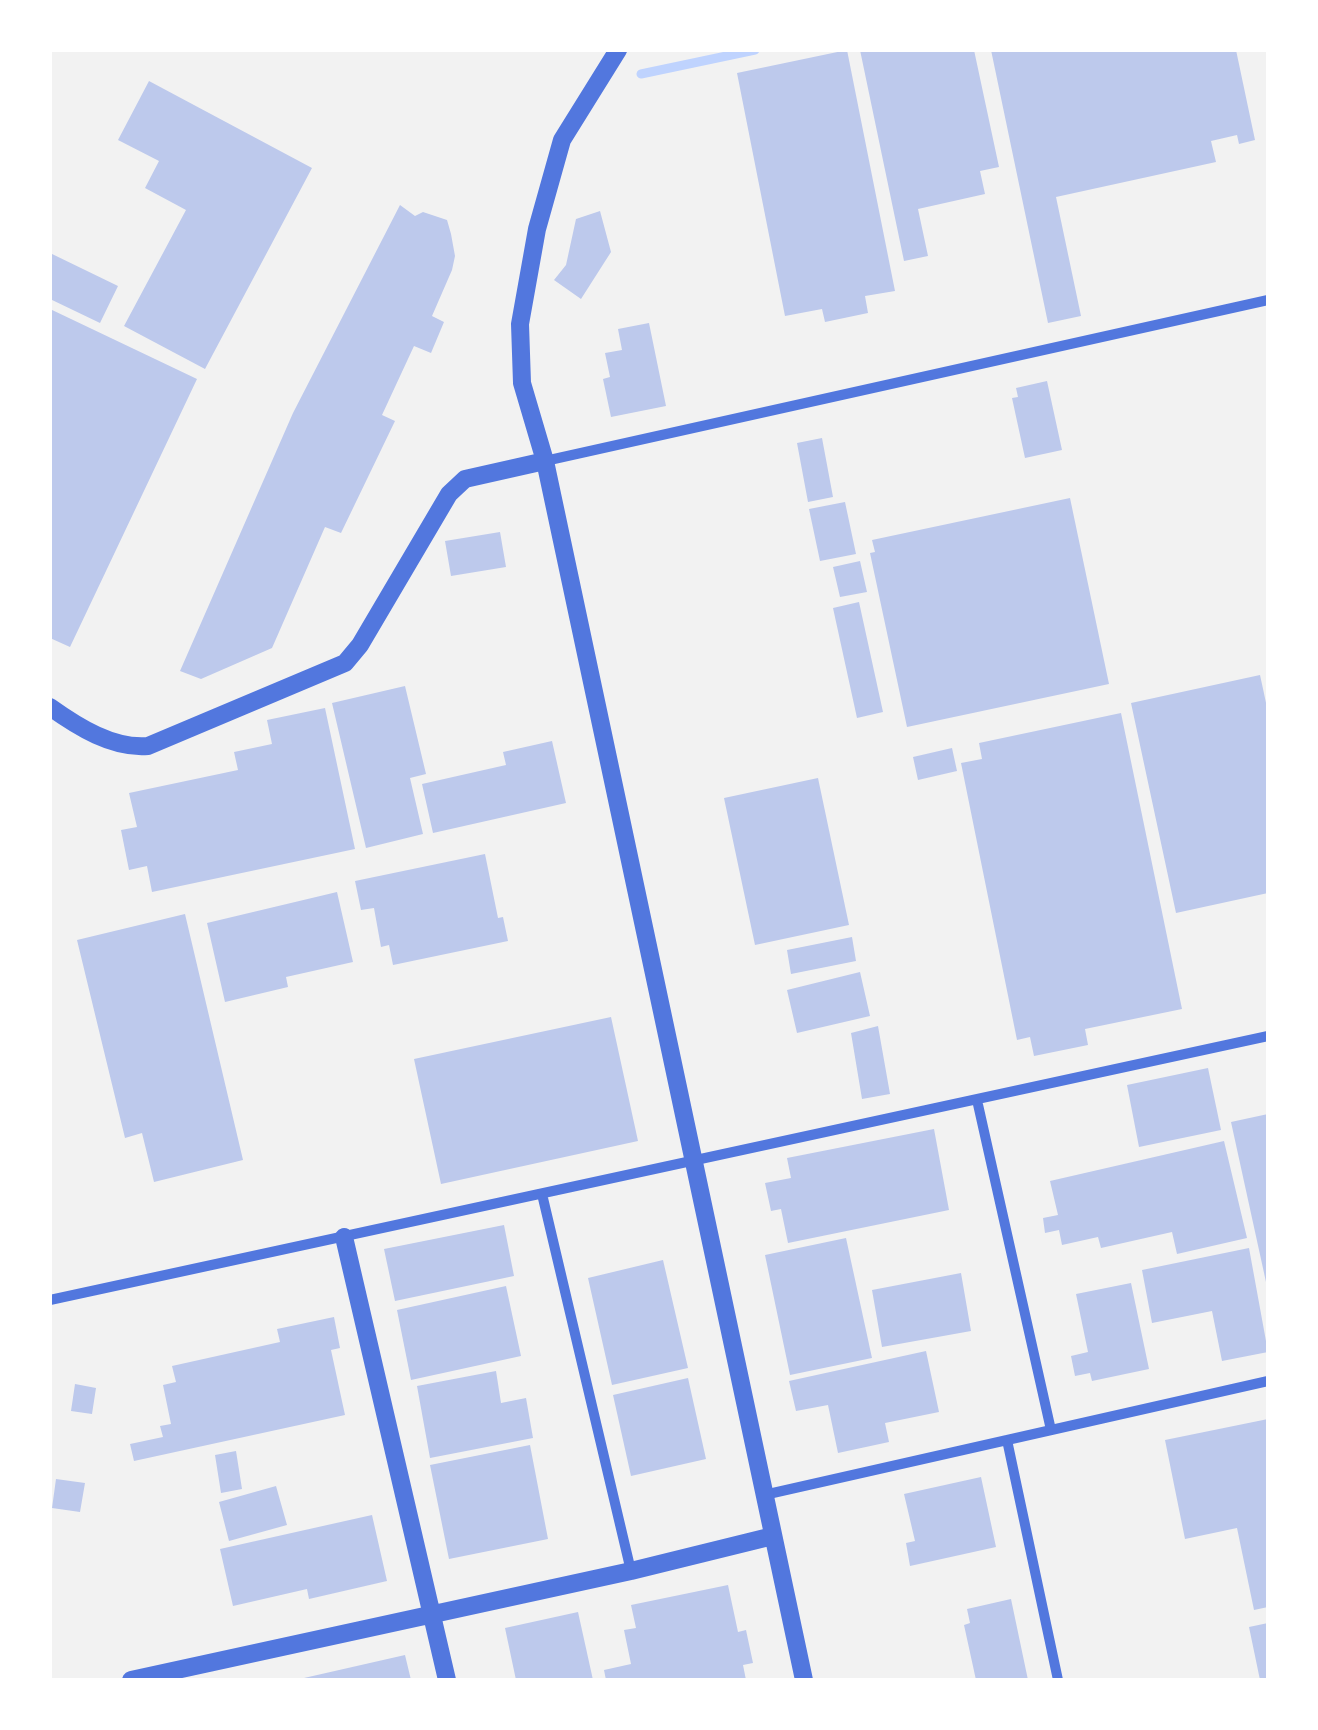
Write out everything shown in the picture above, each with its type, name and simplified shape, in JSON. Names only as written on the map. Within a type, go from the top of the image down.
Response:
[{"type":"street","points":[[618,50],[562,140],[537,228],[520,324],[522,383],[545,461],[804,1680]]},
{"type":"street","points":[[50,707],[68,720],[127,748],[148,746],[345,663],[360,645],[449,494],[465,479],[1268,300]]},
{"type":"street","points":[[50,1300],[1268,1036]]},
{"type":"street","points":[[977,1100],[1051,1430]]},
{"type":"street","points":[[542,1194],[631,1571]]},
{"type":"street","points":[[344,1237],[447,1680]]},
{"type":"street","points":[[764,1495],[1268,1381]]},
{"type":"street","points":[[1007,1440],[1058,1680]]},
{"type":"street","points":[[131,1680],[631,1571],[773,1536]]},
{"type":"building","points":[[847,50],[895,291],[865,296],[868,313],[825,322],[822,309],[785,316],[737,73]]},
{"type":"building","points":[[860,50],[974,50],[999,167],[980,171],[985,194],[918,209],[928,256],[904,261]]},
{"type":"building","points":[[991,50],[1236,50],[1255,140],[1239,144],[1237,135],[1211,141],[1216,162],[1056,197],[1081,316],[1048,323]]},
{"type":"building","points":[[149,81],[312,168],[205,369],[124,326],[186,210],[145,188],[159,161],[118,140]]},
{"type":"building","points":[[400,205],[415,216],[423,212],[447,220],[451,234],[455,256],[452,270],[432,316],[444,322],[431,353],[414,346],[382,415],[395,421],[341,533],[325,527],[272,648],[201,679],[180,671],[293,413]]},
{"type":"building","points":[[600,211],[611,252],[581,299],[554,280],[566,265],[576,219]]},
{"type":"building","points":[[50,253],[118,286],[100,323],[50,299]]},
{"type":"building","points":[[50,309],[197,379],[70,647],[50,638]]},
{"type":"building","points":[[649,323],[666,406],[611,417],[603,379],[610,377],[605,353],[622,350],[618,329]]},
{"type":"building","points":[[1047,381],[1062,450],[1025,458],[1012,398],[1018,397],[1016,388]]},
{"type":"building","points":[[822,438],[833,497],[808,502],[797,443]]},
{"type":"building","points":[[1070,498],[1109,684],[907,727],[870,553],[875,552],[872,540]]},
{"type":"building","points":[[845,502],[856,554],[820,561],[809,509]]},
{"type":"building","points":[[500,532],[506,567],[451,576],[445,541]]},
{"type":"building","points":[[860,561],[867,592],[840,597],[833,567]]},
{"type":"building","points":[[859,602],[883,712],[857,718],[833,608]]},
{"type":"building","points":[[1260,675],[1268,712],[1268,893],[1176,913],[1131,703]]},
{"type":"building","points":[[405,686],[426,774],[410,778],[423,834],[366,848],[332,703]]},
{"type":"building","points":[[325,708],[355,849],[152,892],[147,866],[129,870],[121,830],[137,827],[129,793],[238,770],[234,752],[272,744],[267,720]]},
{"type":"building","points":[[1121,713],[1182,1009],[1085,1029],[1088,1045],[1034,1056],[1030,1037],[1017,1040],[961,763],[982,759],[979,743]]},
{"type":"building","points":[[552,741],[566,803],[433,833],[422,784],[506,765],[503,752]]},
{"type":"building","points":[[952,748],[957,771],[918,780],[913,757]]},
{"type":"building","points":[[818,778],[849,925],[755,945],[724,798]]},
{"type":"building","points":[[485,854],[498,918],[503,917],[508,941],[393,965],[389,945],[381,947],[374,908],[361,910],[355,881]]},
{"type":"building","points":[[337,892],[353,962],[286,977],[288,987],[225,1002],[207,923]]},
{"type":"building","points":[[185,914],[243,1160],[154,1182],[142,1133],[125,1138],[77,940]]},
{"type":"building","points":[[852,937],[856,961],[791,974],[787,950]]},
{"type":"building","points":[[860,972],[870,1016],[797,1033],[787,990]]},
{"type":"building","points":[[611,1017],[638,1141],[441,1184],[414,1059]]},
{"type":"building","points":[[878,1026],[890,1094],[862,1099],[851,1033]]},
{"type":"building","points":[[1208,1068],[1221,1130],[1139,1147],[1127,1085]]},
{"type":"building","points":[[1268,1114],[1268,1281],[1266,1282],[1231,1122]]},
{"type":"building","points":[[934,1129],[949,1210],[788,1243],[781,1209],[771,1211],[765,1183],[791,1178],[787,1158]]},
{"type":"building","points":[[1224,1141],[1247,1238],[1177,1254],[1172,1232],[1101,1248],[1098,1237],[1062,1245],[1059,1230],[1045,1233],[1043,1218],[1058,1215],[1050,1181]]},
{"type":"building","points":[[504,1225],[514,1276],[395,1301],[384,1249]]},
{"type":"building","points":[[846,1238],[872,1358],[790,1375],[765,1255]]},
{"type":"building","points":[[1249,1248],[1268,1352],[1222,1361],[1212,1311],[1152,1323],[1142,1270]]},
{"type":"building","points":[[663,1260],[688,1368],[612,1385],[588,1278]]},
{"type":"building","points":[[961,1273],[971,1331],[882,1347],[872,1290]]},
{"type":"building","points":[[1131,1283],[1149,1369],[1092,1381],[1090,1373],[1075,1376],[1071,1356],[1088,1352],[1076,1294]]},
{"type":"building","points":[[506,1286],[521,1356],[411,1380],[397,1310]]},
{"type":"building","points":[[334,1317],[340,1348],[331,1350],[345,1415],[134,1461],[130,1444],[163,1437],[160,1426],[171,1424],[163,1385],[176,1382],[172,1366],[280,1342],[277,1329]]},
{"type":"building","points":[[926,1351],[939,1412],[885,1423],[889,1442],[838,1453],[828,1405],[796,1411],[789,1381]]},
{"type":"building","points":[[496,1371],[501,1403],[526,1398],[533,1438],[430,1458],[417,1386]]},
{"type":"building","points":[[688,1378],[706,1459],[631,1476],[613,1395]]},
{"type":"building","points":[[75,1384],[96,1388],[92,1414],[71,1411]]},
{"type":"building","points":[[1268,1419],[1268,1607],[1254,1610],[1237,1528],[1185,1539],[1165,1440]]},
{"type":"building","points":[[530,1445],[548,1539],[449,1559],[430,1465]]},
{"type":"building","points":[[236,1451],[242,1489],[221,1493],[215,1455]]},
{"type":"building","points":[[981,1477],[996,1547],[910,1566],[906,1543],[915,1541],[904,1494]]},
{"type":"building","points":[[56,1479],[85,1483],[80,1512],[52,1508]]},
{"type":"building","points":[[276,1486],[287,1525],[229,1541],[219,1502]]},
{"type":"building","points":[[372,1515],[387,1581],[309,1599],[307,1589],[233,1606],[220,1549]]},
{"type":"building","points":[[728,1585],[738,1632],[746,1630],[753,1663],[743,1665],[746,1680],[606,1680],[604,1670],[631,1664],[624,1630],[636,1628],[631,1605]]},
{"type":"building","points":[[1011,1599],[1028,1680],[976,1680],[964,1625],[970,1623],[967,1609]]},
{"type":"building","points":[[578,1612],[593,1680],[516,1680],[505,1628]]},
{"type":"building","points":[[1268,1623],[1268,1680],[1260,1680],[1249,1627]]},
{"type":"building","points":[[405,1655],[411,1680],[304,1680],[304,1678]]},
{"type":"waterway","points":[[641,74],[755,50]]}]
